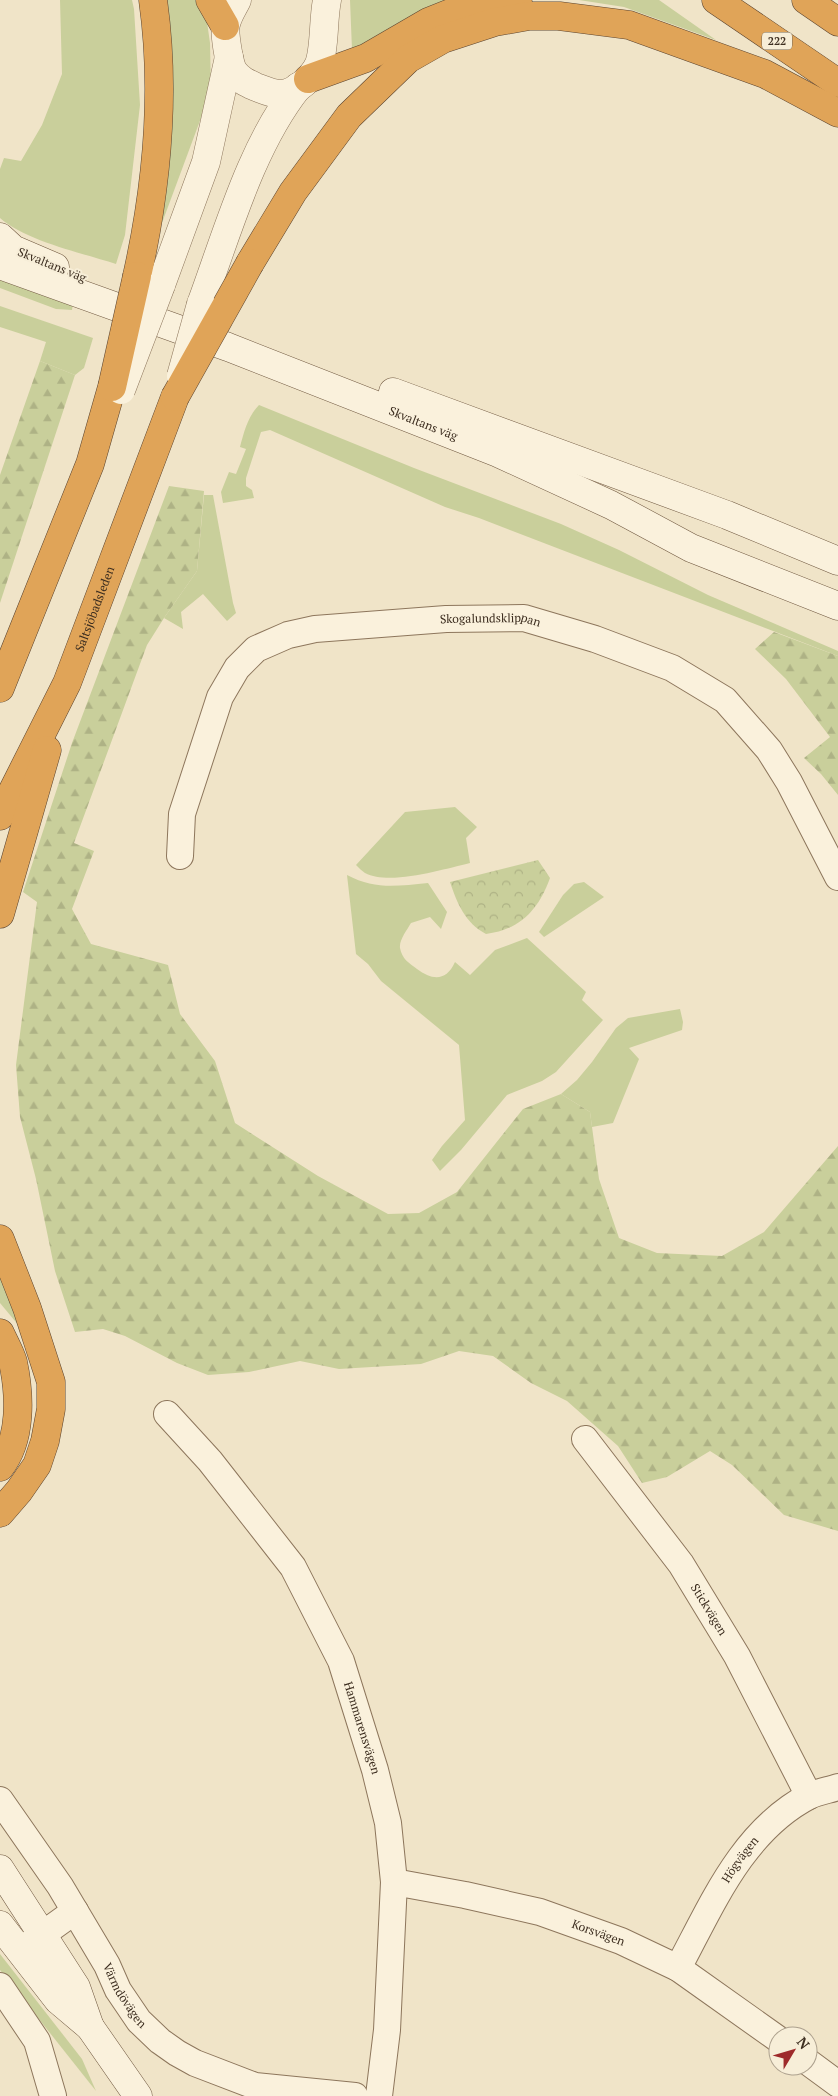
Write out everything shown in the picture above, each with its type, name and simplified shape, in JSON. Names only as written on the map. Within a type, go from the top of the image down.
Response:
[{"type":"highway","points":[[0,688],[90,464],[116,388],[149,280],[146,239],[155,170],[160,99],[153,0]]},
{"type":"highway","points":[[210,0],[225,26]]},
{"type":"highway","name":"222","points":[[716,0],[838,83]]},
{"type":"highway","points":[[806,0],[838,22]]},
{"type":"highway","points":[[303,83],[366,58],[428,22],[458,10],[498,3],[542,4],[629,25],[765,74],[838,113]]},
{"type":"highway","name":"Saltsjöbadsleden","points":[[0,816],[67,684],[175,397],[250,263],[293,192],[349,116],[408,59],[443,39],[495,22],[529,16],[559,16],[629,25]]},
{"type":"highway","points":[[0,914],[67,684]]},
{"type":"highway","points":[[0,1239],[27,1308],[51,1382],[45,1442],[37,1465],[19,1491],[0,1513]]},
{"type":"highway","points":[[0,1333],[12,1360],[18,1391],[16,1423],[9,1451],[0,1467]]},
{"type":"main road","points":[[237,0],[225,26],[232,71],[243,82],[270,92],[283,94],[303,83]]},
{"type":"main road","points":[[175,397],[201,304],[250,170],[288,100],[319,65],[327,0]]},
{"type":"main road","points":[[149,280],[206,162],[229,57]]},
{"type":"main road","name":"Skvaltans väg","points":[[0,237],[13,249],[40,262],[727,515],[838,561]]},
{"type":"main road","name":"Skvaltans väg","points":[[0,265],[228,347],[498,453],[611,505],[691,548],[838,606]]},
{"type":"main road","points":[[0,1869],[76,1987],[90,2028]]},
{"type":"main road","points":[[0,1926],[58,2000],[90,2028],[138,2096]]},
{"type":"street","name":"Skogalundsklippan","points":[[180,856],[182,814],[220,697],[237,668],[256,648],[288,635],[315,629],[446,620],[524,618],[595,639],[672,668],[725,700],[769,750],[789,782],[838,877]]},
{"type":"street","name":"Hammarensvägen","points":[[167,1414],[210,1462],[292,1567],[341,1661],[375,1770],[388,1824],[394,1882],[387,2030],[379,2096]]},
{"type":"street","name":"Stickvägen","points":[[585,1439],[682,1564],[737,1656],[809,1796]]},
{"type":"street","name":"Högvägen","points":[[678,1968],[734,1865],[758,1836],[809,1796],[838,1787]]},
{"type":"street","name":"Värmdövägen","points":[[0,1800],[60,1886],[107,1965],[118,1990],[139,2021],[176,2053],[195,2063],[255,2086],[355,2096]]},
{"type":"street","name":"Korsvägen","points":[[394,1882],[465,1895],[540,1912],[621,1941],[678,1968],[768,2033]]},
{"type":"street","points":[[20,1952],[75,1911]]},
{"type":"street","points":[[0,1986],[37,2040],[53,2096]]},
{"type":"street","points":[[818,2069],[838,2084]]},
{"type":"green space","points":[[60,0],[132,0],[134,9],[140,105],[125,235],[116,264],[39,240],[11,226],[0,218],[0,169],[4,158],[21,161],[42,125],[62,74]]},
{"type":"green space","points":[[161,0],[195,0],[206,15],[210,43],[211,91],[162,223],[170,71]]},
{"type":"green space","points":[[350,0],[452,0],[406,19],[352,50]]},
{"type":"green space","points":[[579,0],[659,0],[716,40],[624,7]]},
{"type":"green space","points":[[0,276],[73,302],[72,310],[56,309],[0,288]]},
{"type":"green space","points":[[0,306],[93,338],[84,368],[75,375],[40,361],[46,342],[0,327]]},
{"type":"green space","points":[[40,361],[75,375],[0,603],[0,475]]},
{"type":"green space","points":[[259,405],[414,468],[561,524],[619,550],[708,595],[838,651],[838,656],[479,518],[445,507],[270,430],[261,432],[246,478],[246,486],[252,490],[254,498],[223,503],[221,492],[229,472],[236,474],[246,449],[240,447],[245,430],[249,419]]},
{"type":"green space","points":[[169,486],[204,491],[197,571],[147,645],[74,843],[94,851],[72,909],[91,944],[168,965],[180,1014],[215,1061],[235,1123],[318,1176],[388,1214],[419,1213],[457,1192],[523,1109],[561,1094],[590,1112],[599,1179],[619,1238],[657,1253],[722,1256],[764,1232],[838,1146],[838,1531],[784,1515],[732,1465],[710,1451],[667,1477],[642,1483],[618,1446],[567,1401],[531,1383],[493,1356],[459,1351],[421,1364],[339,1369],[300,1361],[249,1372],[208,1375],[177,1363],[125,1336],[103,1329],[75,1332],[55,1271],[36,1179],[20,1117],[16,1065],[37,902],[23,892],[72,743]]},
{"type":"green space","points":[[204,495],[213,495],[236,613],[227,621],[203,594],[181,612],[183,629],[164,618],[197,571]]},
{"type":"green space","points":[[774,632],[838,656],[838,795],[821,774],[804,758],[830,737],[786,679],[755,649]]},
{"type":"green space","points":[[455,807],[477,827],[466,838],[470,863],[417,875],[388,878],[376,877],[365,873],[356,865],[405,812]]},
{"type":"green space","points":[[538,860],[550,878],[540,899],[527,916],[509,928],[486,934],[472,924],[459,905],[450,882]]},
{"type":"green space","points":[[347,875],[367,883],[386,886],[428,883],[447,912],[441,929],[430,917],[411,923],[400,945],[404,958],[423,973],[433,977],[443,976],[455,962],[470,975],[495,950],[527,938],[586,992],[582,1000],[603,1020],[556,1072],[542,1081],[507,1095],[461,1150],[440,1171],[432,1160],[465,1120],[459,1045],[381,981],[368,964],[356,954]]},
{"type":"green space","points":[[584,882],[604,897],[544,937],[539,932],[563,895],[574,884]]},
{"type":"green space","points":[[680,1009],[683,1022],[682,1030],[629,1048],[639,1059],[613,1123],[592,1127],[590,1112],[561,1094],[577,1080],[616,1028],[628,1018]]},
{"type":"green space","points":[[0,1272],[25,1333],[0,1303]]},
{"type":"green space","points":[[0,1954],[82,2059],[96,2091],[0,1970]]}]
